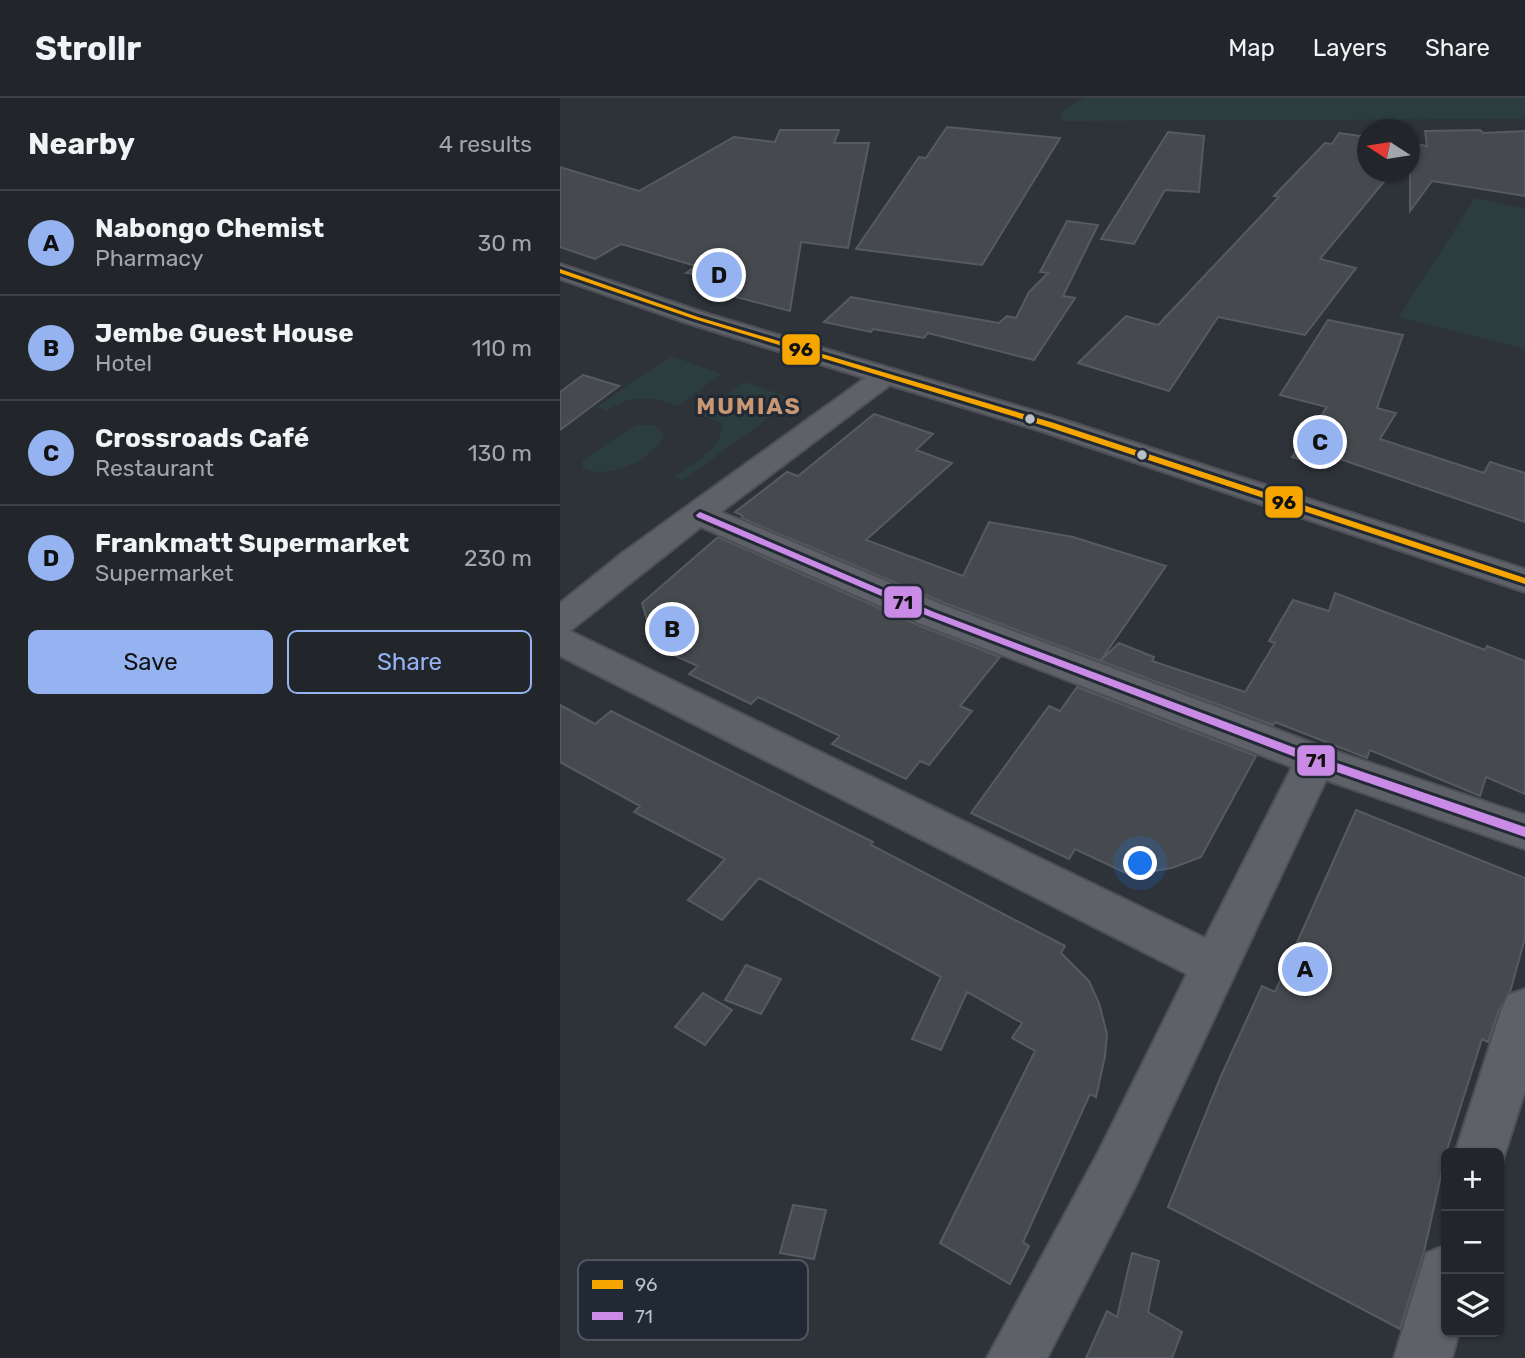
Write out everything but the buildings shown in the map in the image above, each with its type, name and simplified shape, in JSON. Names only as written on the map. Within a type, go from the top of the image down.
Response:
[{"type":"street","points":[[560,271],[696,318],[888,374],[1525,581]]},
{"type":"street","points":[[560,622],[634,561],[888,374]]},
{"type":"street","points":[[700,515],[931,614],[1315,760],[1525,832]]},
{"type":"street","points":[[560,641],[1214,965]]},
{"type":"street","points":[[1016,1358],[1117,1169],[1315,760]]},
{"type":"street","points":[[1483,1148],[1525,1011]]},
{"type":"street","points":[[1423,1358],[1446,1274]]},
{"type":"shaded area","points":[[1084,98],[1525,98],[1525,119],[1063,121],[1061,112]]},
{"type":"shaded area","points":[[1475,198],[1525,209],[1525,349],[1399,317]]},
{"type":"shaded area","points":[[671,356],[722,374],[677,406],[641,398],[616,405],[607,411],[597,407]]},
{"type":"shaded area","points":[[744,382],[795,399],[683,480],[674,476],[705,455],[721,433],[722,424],[700,414]]},
{"type":"shaded area","points":[[636,425],[655,425],[664,435],[651,452],[617,470],[605,472],[583,468],[582,460]]},
{"type":"transit line","name":"96","points":[[560,271],[696,318],[1051,425],[1525,581]]},
{"type":"transit line","name":"71","points":[[700,515],[931,614],[1315,760],[1525,832]]},
{"type":"place","name":"Frankmatt Supermarket","points":[[719,275]]},
{"type":"place","name":"Crossroads Café","points":[[1320,442]]},
{"type":"place","name":"Jembe Guest House","points":[[672,629]]},
{"type":"place","name":"Nabongo Chemist","points":[[1305,969]]},
{"type":"district","name":"MUMIAS","points":[[749,406]]}]
